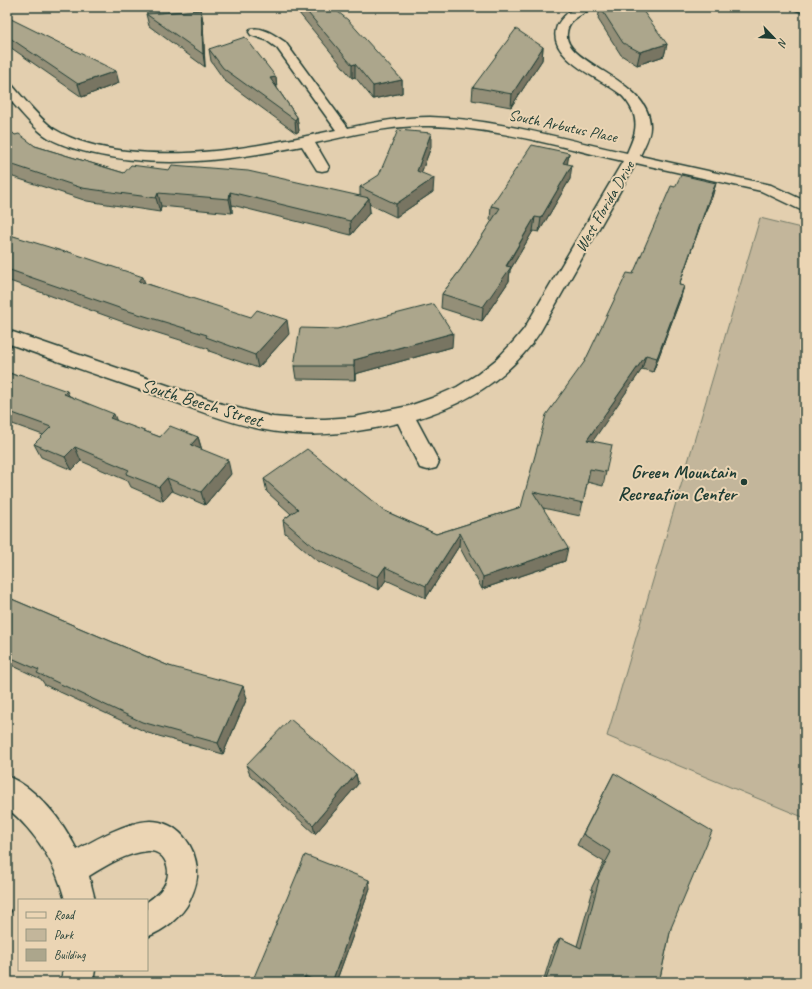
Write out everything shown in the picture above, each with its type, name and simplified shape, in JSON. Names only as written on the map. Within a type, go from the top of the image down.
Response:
[{"type":"street","name":"West Florida Drive","points":[[445,400],[484,380],[516,352],[531,332],[632,158],[643,130],[643,120],[632,98],[623,90],[573,57],[561,40],[560,33],[562,26],[573,13],[585,7]]},
{"type":"street","points":[[798,7],[805,10]]},
{"type":"street","points":[[255,32],[270,37],[281,45],[345,133]]},
{"type":"street","name":"South Arbutus Place","points":[[7,88],[49,131],[75,143],[110,153],[149,158],[188,159],[229,156],[385,124],[423,121],[442,122],[507,131],[766,188],[805,207]]},
{"type":"street","points":[[307,140],[322,167]]},
{"type":"street","name":"South Beech Street","points":[[7,336],[209,407],[243,417],[275,424],[311,427],[374,421],[404,416],[445,400]]},
{"type":"street","points":[[404,416],[428,462]]},
{"type":"street","points":[[7,790],[32,810],[58,844],[75,879],[80,899]]},
{"type":"street","points":[[71,870],[105,850],[131,840],[150,836],[166,839],[174,846],[181,858],[183,870],[179,888],[163,910],[148,920]]},
{"type":"street","points":[[77,982],[79,971]]},
{"type":"green space","name":"Green Mountain Recreation Center","points":[[760,218],[805,229],[805,818],[607,736]]},
{"type":"building","points":[[303,7],[332,7],[348,20],[402,80],[373,86],[355,64],[352,65]]},
{"type":"building","points":[[600,7],[640,7],[667,44],[640,52],[623,43]]},
{"type":"building","points":[[201,10],[203,54],[146,14]]},
{"type":"building","points":[[7,17],[116,71],[78,84],[7,36]]},
{"type":"building","points":[[516,29],[543,47],[512,94],[473,87]]},
{"type":"building","points":[[245,37],[276,77],[270,78],[297,117],[295,120],[223,68],[209,49]]},
{"type":"building","points":[[7,128],[15,135],[19,134],[35,146],[124,173],[131,165],[169,170],[172,165],[248,171],[369,198],[350,221],[230,192],[229,199],[158,193],[156,198],[82,188],[7,163]]},
{"type":"building","points":[[398,130],[431,133],[417,171],[434,178],[396,204],[360,187],[379,175]]},
{"type":"building","points":[[532,145],[569,153],[563,163],[572,165],[541,218],[535,217],[506,266],[511,267],[483,307],[442,294],[461,269],[500,208],[491,206]]},
{"type":"building","points":[[681,175],[716,183],[679,285],[684,286],[657,358],[646,355],[587,440],[612,445],[606,472],[590,469],[583,503],[533,492],[568,548],[483,577],[460,533],[426,586],[385,567],[378,577],[314,547],[283,520],[298,509],[264,479],[307,449],[385,511],[436,534],[521,507],[546,415],[585,361],[627,273],[633,274],[671,186],[675,187]]},
{"type":"building","points":[[7,234],[65,252],[66,251],[143,277],[138,281],[251,317],[257,310],[287,320],[255,355],[206,337],[207,335],[122,309],[7,269]]},
{"type":"building","points":[[434,304],[453,333],[354,360],[354,366],[294,366],[300,328],[337,329]]},
{"type":"building","points":[[7,372],[17,376],[19,374],[67,391],[64,394],[114,414],[110,418],[160,437],[170,426],[198,437],[191,445],[228,460],[201,492],[167,478],[159,487],[126,474],[129,470],[75,447],[65,457],[34,444],[51,427],[7,411]]},
{"type":"building","points":[[7,597],[169,666],[243,686],[218,743],[142,722],[37,673],[39,670],[7,656]]},
{"type":"building","points":[[290,719],[356,774],[313,825],[246,765]]},
{"type":"building","points":[[614,773],[712,831],[671,928],[659,982],[552,982],[546,979],[560,938],[581,948],[599,880],[597,879],[611,852],[583,834]]},
{"type":"building","points":[[305,855],[369,880],[332,982],[318,982],[305,976],[302,982],[252,982]]},
{"type":"building","points":[[222,978],[229,982],[220,982]]},
{"type":"place","name":"Green Mountain Recreation Center","points":[[744,482]]}]
